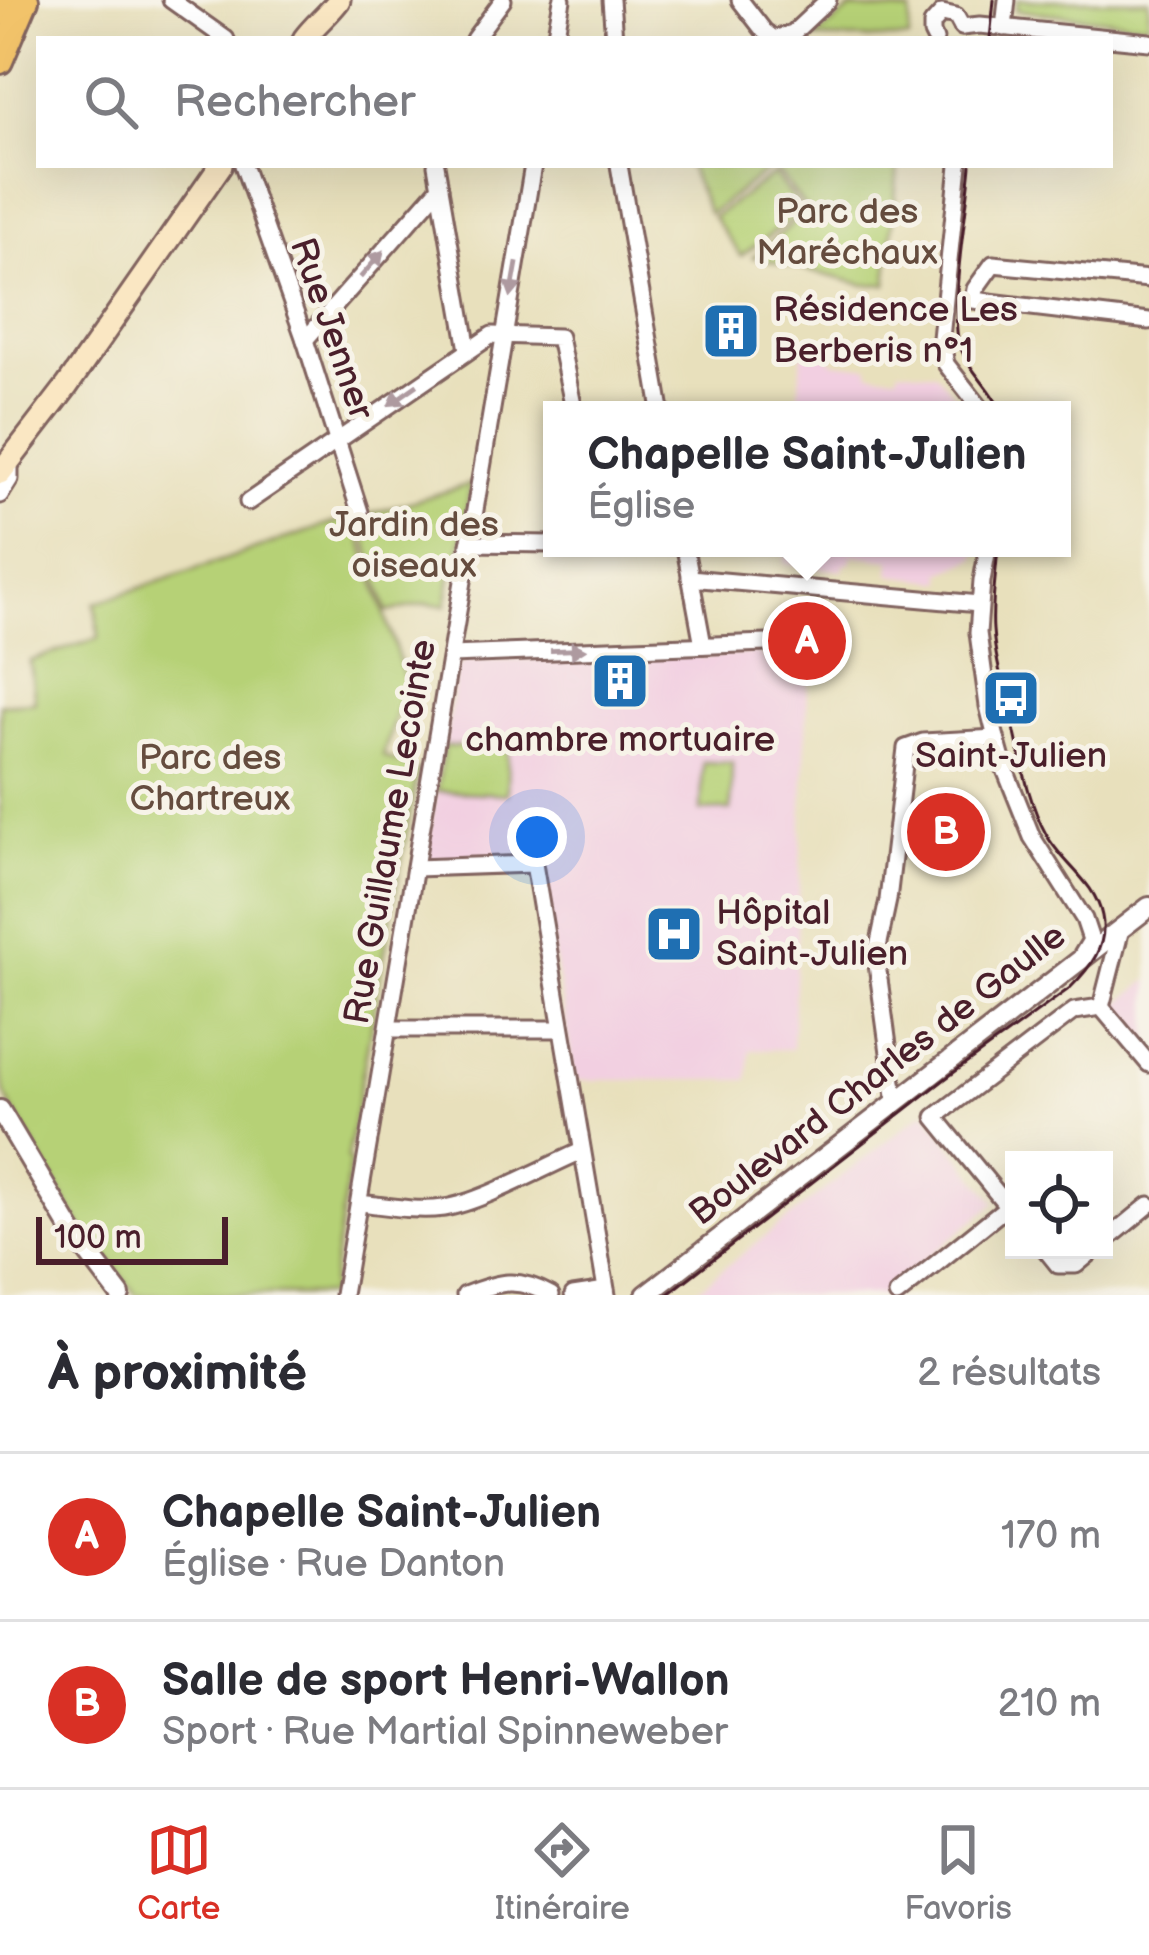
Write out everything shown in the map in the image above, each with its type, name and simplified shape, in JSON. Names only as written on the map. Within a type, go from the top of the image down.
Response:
[{"type":"highway","points":[[0,13],[7,0]]},
{"type":"highway","points":[[0,61],[26,0]]},
{"type":"main road","points":[[306,36],[333,7]]},
{"type":"main road","points":[[321,36],[333,7]]},
{"type":"main road","points":[[5,467],[219,168]]},
{"type":"street","points":[[171,0],[222,36]]},
{"type":"street","points":[[476,36],[503,0]]},
{"type":"street","points":[[556,36],[562,0]]},
{"type":"street","points":[[611,0],[614,36]]},
{"type":"street","points":[[740,0],[771,36]]},
{"type":"street","points":[[784,36],[828,0]]},
{"type":"street","points":[[1004,28],[1007,0]]},
{"type":"street","points":[[934,36],[934,19],[942,14],[980,26],[1087,36]]},
{"type":"street","points":[[1113,39],[1149,42]]},
{"type":"street","name":"Rue Jenner","points":[[244,168],[360,512]]},
{"type":"street","points":[[437,168],[468,350]]},
{"type":"street","name":"Rue Guillaume Lecointe","points":[[343,1295],[533,168]]},
{"type":"street","points":[[620,168],[659,401]]},
{"type":"street","points":[[959,168],[941,338],[946,364],[975,401]]},
{"type":"street","points":[[305,340],[440,187]]},
{"type":"street","points":[[1149,279],[993,264],[973,300],[1149,321]]},
{"type":"street","points":[[248,502],[492,335],[559,337],[572,401]]},
{"type":"street","points":[[0,495],[10,478],[5,467]]},
{"type":"street","points":[[470,543],[543,544]]},
{"type":"street","points":[[686,557],[703,645]]},
{"type":"street","points":[[987,557],[979,645],[996,738],[1032,837],[1084,919],[1091,940],[1078,962]]},
{"type":"street","points":[[690,578],[980,604]]},
{"type":"street","points":[[451,655],[767,643]]},
{"type":"street","points":[[896,1104],[876,957],[888,900],[906,748],[923,742],[996,738]]},
{"type":"street","points":[[415,868],[534,864],[607,1293],[573,1295]]},
{"type":"street","name":"Boulevard Charles de Gaulle","points":[[646,1295],[1149,907]]},
{"type":"street","points":[[1101,1006],[1121,929]]},
{"type":"street","points":[[1101,1006],[1149,1064]]},
{"type":"street","points":[[1005,1203],[935,1117],[1074,1011],[1101,1006]]},
{"type":"street","points":[[388,1029],[560,1029]]},
{"type":"street","points":[[0,1110],[73,1233],[120,1295]]},
{"type":"street","points":[[360,1203],[422,1209],[464,1203],[582,1150]]},
{"type":"street","points":[[1113,1235],[1149,1205]]},
{"type":"street","points":[[897,1295],[1005,1214]]},
{"type":"street","points":[[1053,1259],[1058,1265],[1082,1259]]},
{"type":"street","points":[[466,1295],[510,1282],[535,1286],[551,1295]]},
{"type":"shaded area","points":[[803,347],[818,348],[835,363],[869,367],[869,373],[897,375],[899,369],[936,373],[959,401],[798,401]]},
{"type":"shaded area","points":[[784,557],[852,557],[843,571],[784,564]]},
{"type":"shaded area","points":[[868,557],[976,557],[942,573],[945,582],[890,575],[891,560]]},
{"type":"shaded area","name":"Hôpital Saint-Julien","points":[[758,652],[767,663],[809,664],[792,1049],[750,1050],[748,1080],[575,1080],[537,855],[425,861],[457,668],[465,661]]},
{"type":"shaded area","points":[[1149,980],[1149,1046],[1117,1005]]},
{"type":"shaded area","points":[[925,1111],[996,1203],[880,1295],[690,1295]]},
{"type":"green space","points":[[1017,0],[1149,0],[1149,24],[1016,10]]},
{"type":"green space","points":[[851,9],[911,12],[909,36],[818,36]]},
{"type":"green space","name":"Parc des Maréchaux","points":[[689,168],[770,168],[709,214]]},
{"type":"green space","name":"Parc des Maréchaux","points":[[775,168],[898,168],[887,284],[865,285],[753,257],[808,211]]},
{"type":"green space","points":[[774,174],[802,212],[741,256],[713,217]]},
{"type":"green space","name":"Jardin des oiseaux","points":[[471,484],[446,605],[387,612],[360,517]]},
{"type":"green space","name":"Parc des Chartreux","points":[[354,516],[406,682],[383,756],[418,771],[347,1158],[329,1295],[136,1295],[89,1232],[84,1232],[5,1095],[0,1067],[0,704],[35,702],[30,661],[99,638],[95,603]]},
{"type":"green space","points":[[444,746],[508,748],[507,794],[437,791]]},
{"type":"green space","points":[[703,762],[732,763],[731,810],[701,811]]},
{"type":"tram line","points":[[990,36],[994,0]]},
{"type":"tram line","points":[[971,168],[957,285],[957,330],[964,354],[995,401]]},
{"type":"tram line","points":[[667,1295],[1070,988],[1100,947],[1103,927],[1098,904],[1046,834],[1025,778],[994,641],[997,557]]},
{"type":"place","name":"Résidence Les Berberis n°1","points":[[731,331]]},
{"type":"place","name":"Chapelle Saint-Julien","points":[[807,641]]},
{"type":"place","name":"chambre mortuaire","points":[[620,681]]},
{"type":"place","name":"Saint-Julien","points":[[1011,698]]},
{"type":"place","name":"Salle de sport Henri-Wallon","points":[[946,832]]},
{"type":"place","name":"Hôpital Saint-Julien","points":[[674,934]]}]
